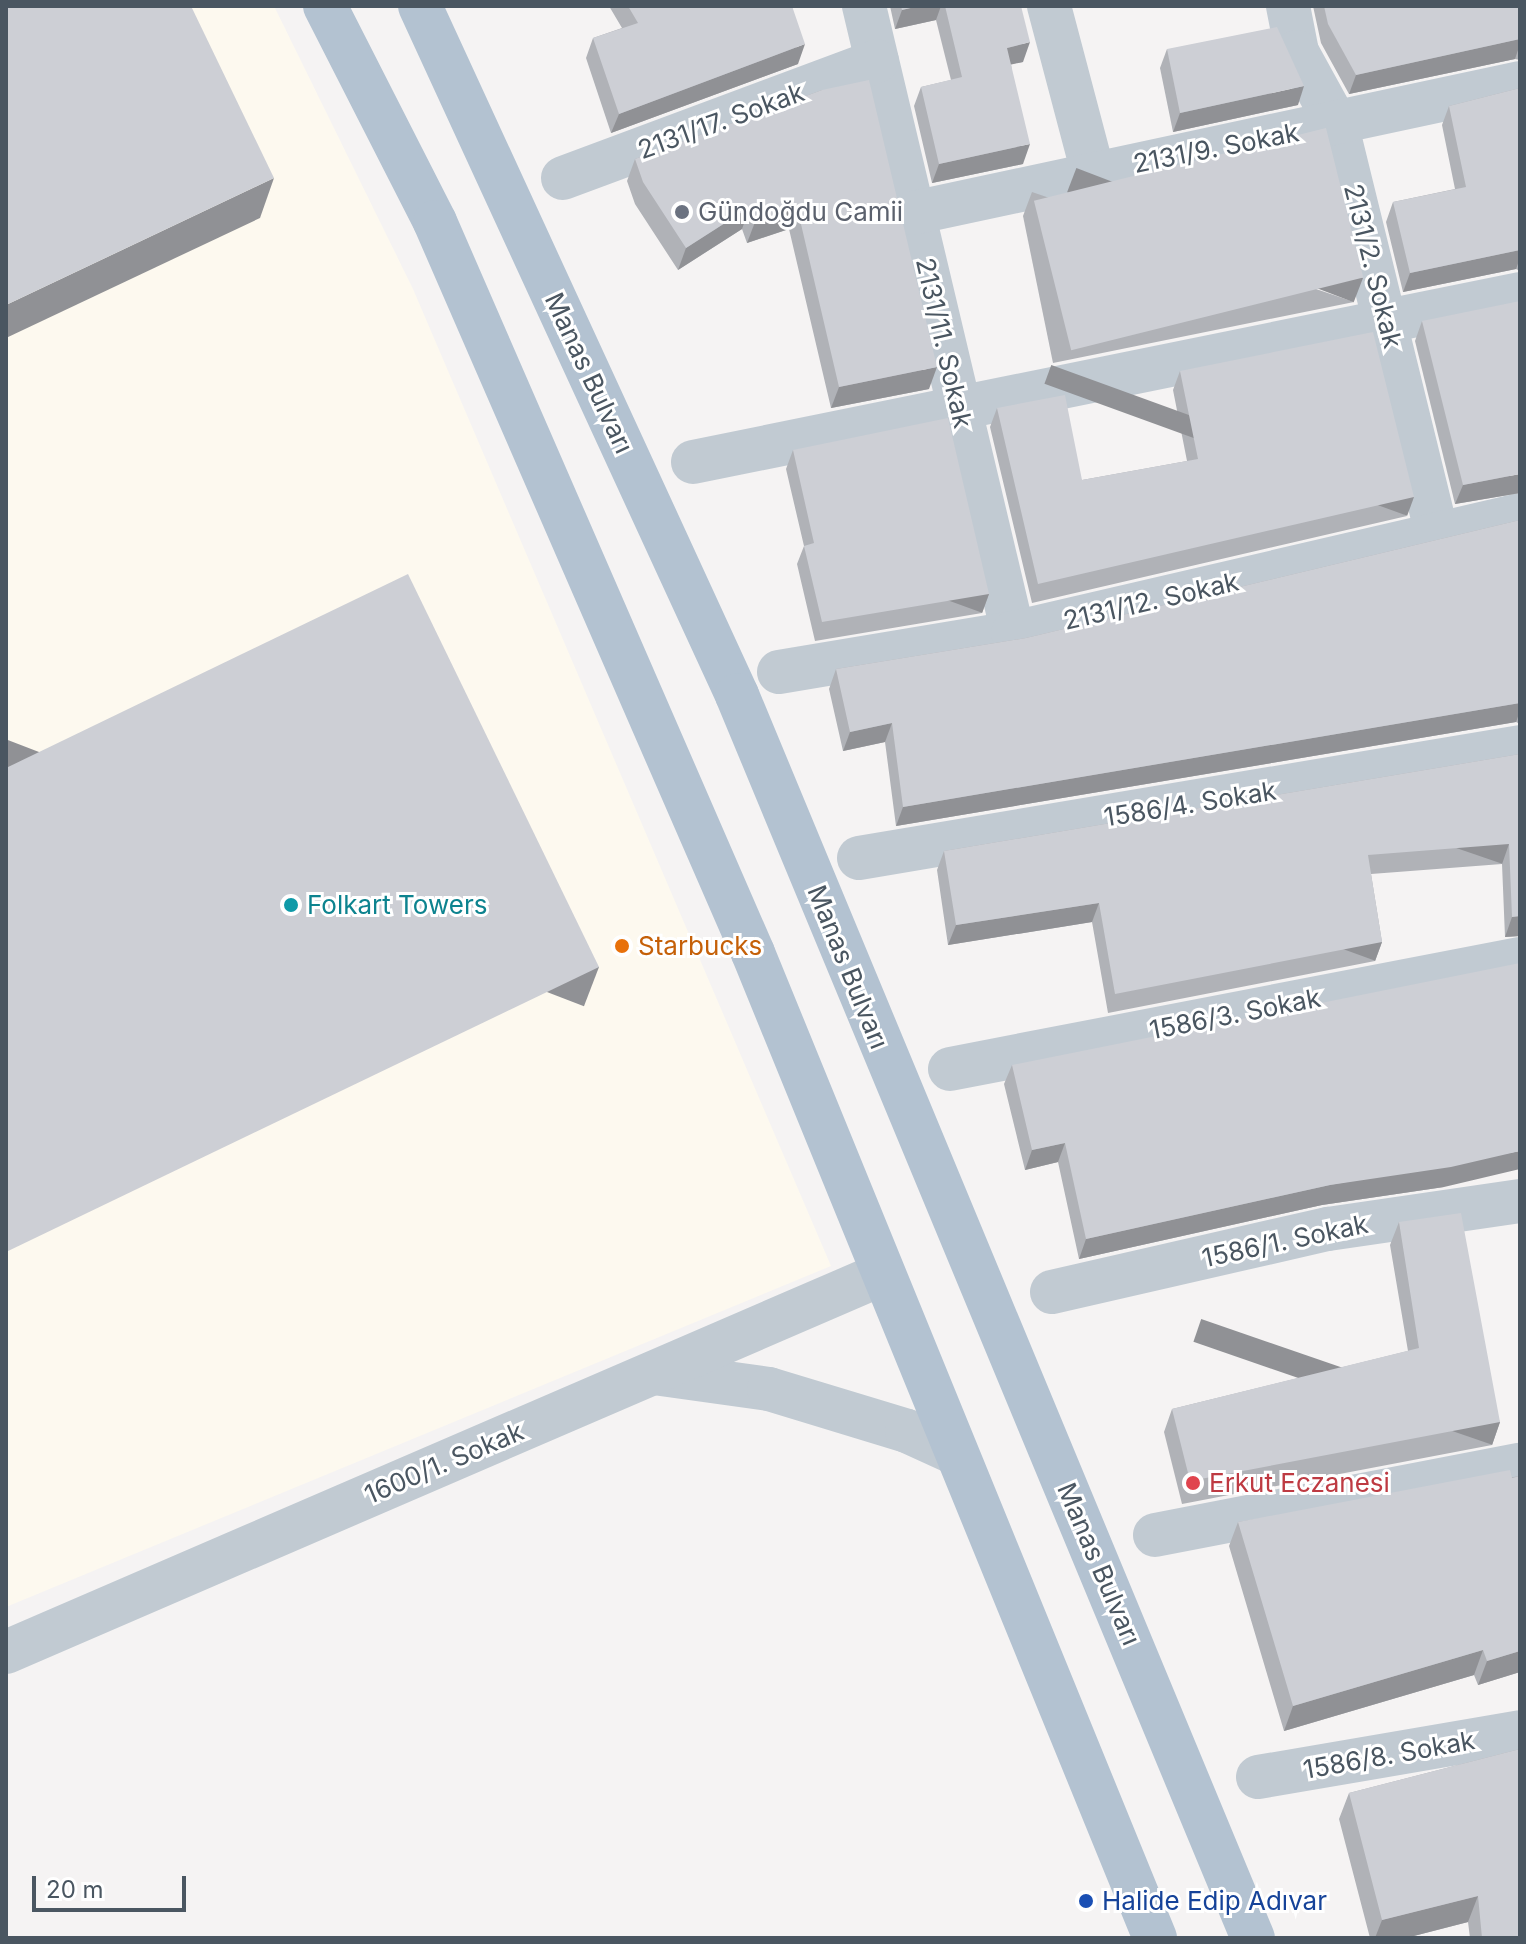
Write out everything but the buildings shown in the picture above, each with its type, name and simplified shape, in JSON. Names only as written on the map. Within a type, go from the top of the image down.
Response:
[{"type":"main road","points":[[325,6],[435,222],[753,953],[1155,1938]]},
{"type":"main road","name":"Manas Bulvarı","points":[[420,6],[737,695],[1253,1938]]},
{"type":"main road","points":[[438,6],[443,55]]},
{"type":"street","name":"2131/11. Sokak","points":[[864,6],[1013,633]]},
{"type":"street","points":[[1049,6],[1093,172]]},
{"type":"street","name":"2131/2. Sokak","points":[[1288,6],[1297,52],[1336,123],[1389,321],[1437,534]]},
{"type":"street","name":"2131/17. Sokak","points":[[563,178],[877,61]]},
{"type":"street","name":"2131/9. Sokak","points":[[913,213],[1520,83]]},
{"type":"street","points":[[693,462],[1520,294]]},
{"type":"street","name":"2131/12. Sokak","points":[[779,672],[1013,633],[1520,515]]},
{"type":"street","name":"1586/4. Sokak","points":[[859,858],[1520,747]]},
{"type":"street","name":"1586/3. Sokak","points":[[950,1069],[1520,959]]},
{"type":"street","name":"1586/1. Sokak","points":[[1052,1292],[1328,1229],[1520,1201]]},
{"type":"street","name":"1600/1. Sokak","points":[[6,1652],[882,1274]]},
{"type":"street","points":[[654,1373],[769,1389],[907,1431],[955,1453]]},
{"type":"street","points":[[1155,1535],[1520,1465]]},
{"type":"street","name":"1586/8. Sokak","points":[[1258,1777],[1520,1732]]},
{"type":"shaded area","name":"Folkart Towers","points":[[6,6],[274,6],[413,289],[831,1266],[6,1607]]},
{"type":"place","name":"Gündoğdu Camii","points":[[682,212]]},
{"type":"place","name":"Folkart Towers","points":[[291,905]]},
{"type":"place","name":"Starbucks","points":[[622,946]]},
{"type":"place","name":"Erkut Eczanesi","points":[[1193,1483]]},
{"type":"place","name":"Halide Edip Adıvar","points":[[1086,1901]]}]
